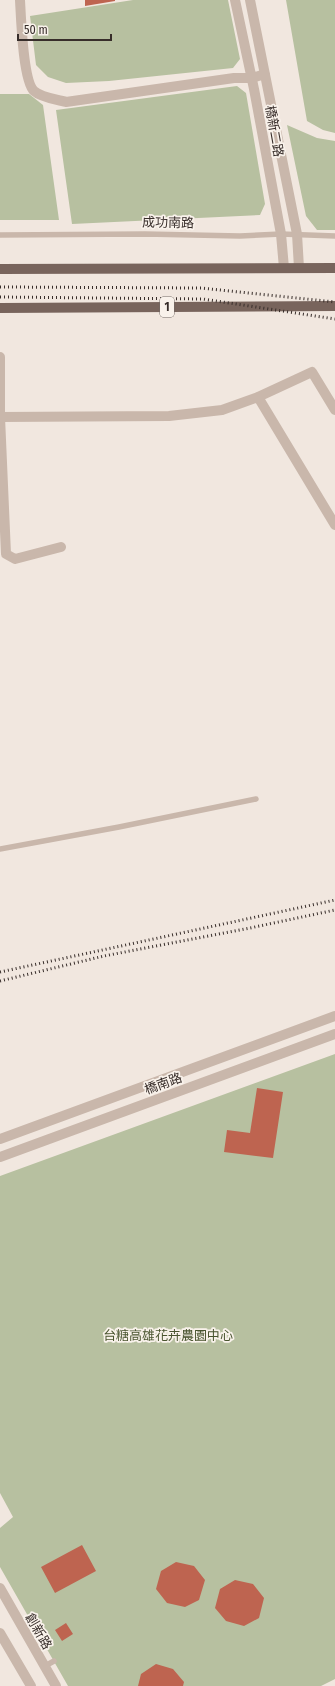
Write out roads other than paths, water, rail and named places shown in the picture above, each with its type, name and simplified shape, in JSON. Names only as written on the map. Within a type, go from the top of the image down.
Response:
[{"type":"main road","points":[[0,269],[335,268]]},
{"type":"main road","name":"1","points":[[0,308],[335,306]]},
{"type":"street","points":[[20,0],[25,65],[32,90],[41,96],[66,102],[234,78],[252,78],[265,74]]},
{"type":"street","name":"橋新二路","points":[[235,0],[252,78],[281,234],[284,268]]},
{"type":"street","name":"橋新二路","points":[[250,0],[297,234],[299,268]]},
{"type":"street","points":[[0,357],[0,417],[6,554],[15,559],[61,547]]},
{"type":"street","points":[[0,417],[169,416],[222,410],[312,372],[335,410]]},
{"type":"street","points":[[258,396],[335,525]]},
{"type":"street","name":"橋南路","points":[[0,1139],[335,1016]]},
{"type":"street","name":"橋南路","points":[[0,1157],[335,1034]]},
{"type":"street","name":"創新路","points":[[0,1588],[56,1686]]},
{"type":"street","points":[[0,1633],[31,1686]]},
{"type":"lane","name":"成功南路","points":[[0,235],[144,234],[240,236],[297,234],[335,236]]},
{"type":"lane","points":[[0,849],[256,800]]},
{"type":"lane","points":[[45,1666],[54,1662]]},
{"type":"railway","points":[[0,287],[201,288],[335,302]]},
{"type":"railway","points":[[0,297],[203,299],[335,319]]},
{"type":"railway","points":[[0,972],[335,900]]},
{"type":"railway","points":[[0,981],[104,956],[335,910]]},
{"type":"park label","name":"台糖高雄花卉農園中心","points":[[168,1335]]}]
